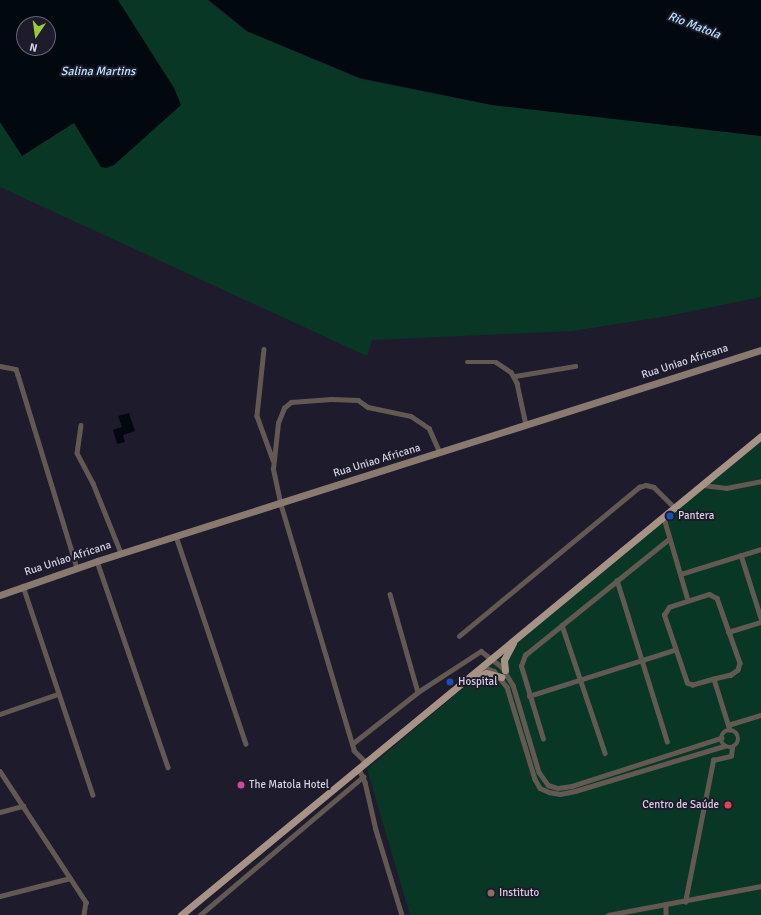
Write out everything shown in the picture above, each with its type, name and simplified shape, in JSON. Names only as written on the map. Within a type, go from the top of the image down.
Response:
[{"type":"main road","name":"Rua Uniao Africana","points":[[0,595],[96,561],[761,350]]},
{"type":"main road","points":[[181,915],[359,769],[491,658],[704,485],[761,436]]},
{"type":"main road","points":[[505,670],[505,656],[518,636]]},
{"type":"main road","points":[[465,680],[486,674],[501,677]]},
{"type":"street","points":[[264,349],[257,416],[273,462],[280,502],[354,751],[366,763]]},
{"type":"street","points":[[467,362],[496,362],[515,376],[526,425]]},
{"type":"street","points":[[515,376],[575,366]]},
{"type":"street","points":[[1,367],[16,369],[77,568]]},
{"type":"street","points":[[273,462],[278,423],[287,404],[331,399],[358,400],[368,407],[411,416],[429,428],[440,453]]},
{"type":"street","points":[[81,425],[77,453],[93,483],[122,553]]},
{"type":"street","points":[[704,485],[726,488],[761,481]]},
{"type":"street","points":[[459,636],[639,487],[646,484],[654,487],[675,508]]},
{"type":"street","points":[[664,518],[688,600]]},
{"type":"street","points":[[176,536],[246,744]]},
{"type":"street","points":[[544,740],[529,696],[521,666],[525,655],[669,538]]},
{"type":"street","points":[[681,574],[761,549]]},
{"type":"street","points":[[741,555],[761,618]]},
{"type":"street","points":[[96,561],[168,767]]},
{"type":"street","points":[[617,580],[667,741]]},
{"type":"street","points":[[22,586],[93,795]]},
{"type":"street","points":[[390,594],[418,692]]},
{"type":"street","points":[[709,594],[717,598],[728,632],[740,664],[738,670],[693,685],[687,683],[674,650],[664,615],[669,607],[709,594]]},
{"type":"street","points":[[728,632],[761,622]]},
{"type":"street","points":[[562,625],[605,753]]},
{"type":"street","points":[[529,696],[674,650]]},
{"type":"street","points":[[352,744],[418,692],[478,652],[485,653],[505,670],[513,685],[543,781],[558,788],[721,738]]},
{"type":"street","points":[[482,666],[501,677],[507,687],[535,779],[540,788],[549,792],[560,794],[575,791],[724,746],[732,748],[738,744],[739,739],[735,731],[729,728],[714,679]]},
{"type":"street","points":[[0,714],[58,694]]},
{"type":"street","points":[[724,746],[721,738],[724,731],[761,715]]},
{"type":"street","points":[[685,902],[714,760],[731,756],[732,748]]},
{"type":"street","points":[[359,769],[363,777],[402,915]]},
{"type":"street","points":[[0,771],[86,902],[84,915]]},
{"type":"street","points":[[200,915],[363,777]]},
{"type":"street","points":[[0,812],[23,806]]},
{"type":"street","points":[[0,896],[70,878]]},
{"type":"street","points":[[608,915],[666,906],[761,886]]},
{"type":"street","points":[[666,906],[666,915]]},
{"type":"green space","points":[[0,0],[207,0],[246,31],[360,79],[492,105],[761,136],[761,297],[668,316],[572,331],[372,340],[367,356],[0,187]]},
{"type":"green space","points":[[761,438],[761,915],[410,915],[367,769]]},
{"type":"water","name":"Salina Martins","points":[[0,0],[118,0],[174,88],[181,105],[114,165],[106,168],[101,167],[74,123],[22,156],[0,122]]},
{"type":"water","name":"Rio Matola","points":[[209,0],[761,0],[761,136],[492,105],[360,78],[247,31]]},
{"type":"water","points":[[129,413],[135,431],[123,435],[125,442],[117,444],[113,430],[122,427],[118,416]]},
{"type":"place","name":"Pantera","points":[[670,516]]},
{"type":"place","name":"Hospital","points":[[450,682]]},
{"type":"place","name":"The Matola Hotel","points":[[241,785]]},
{"type":"place","name":"Centro de Saúde","points":[[728,805]]},
{"type":"place","name":"Instituto","points":[[491,893]]}]
